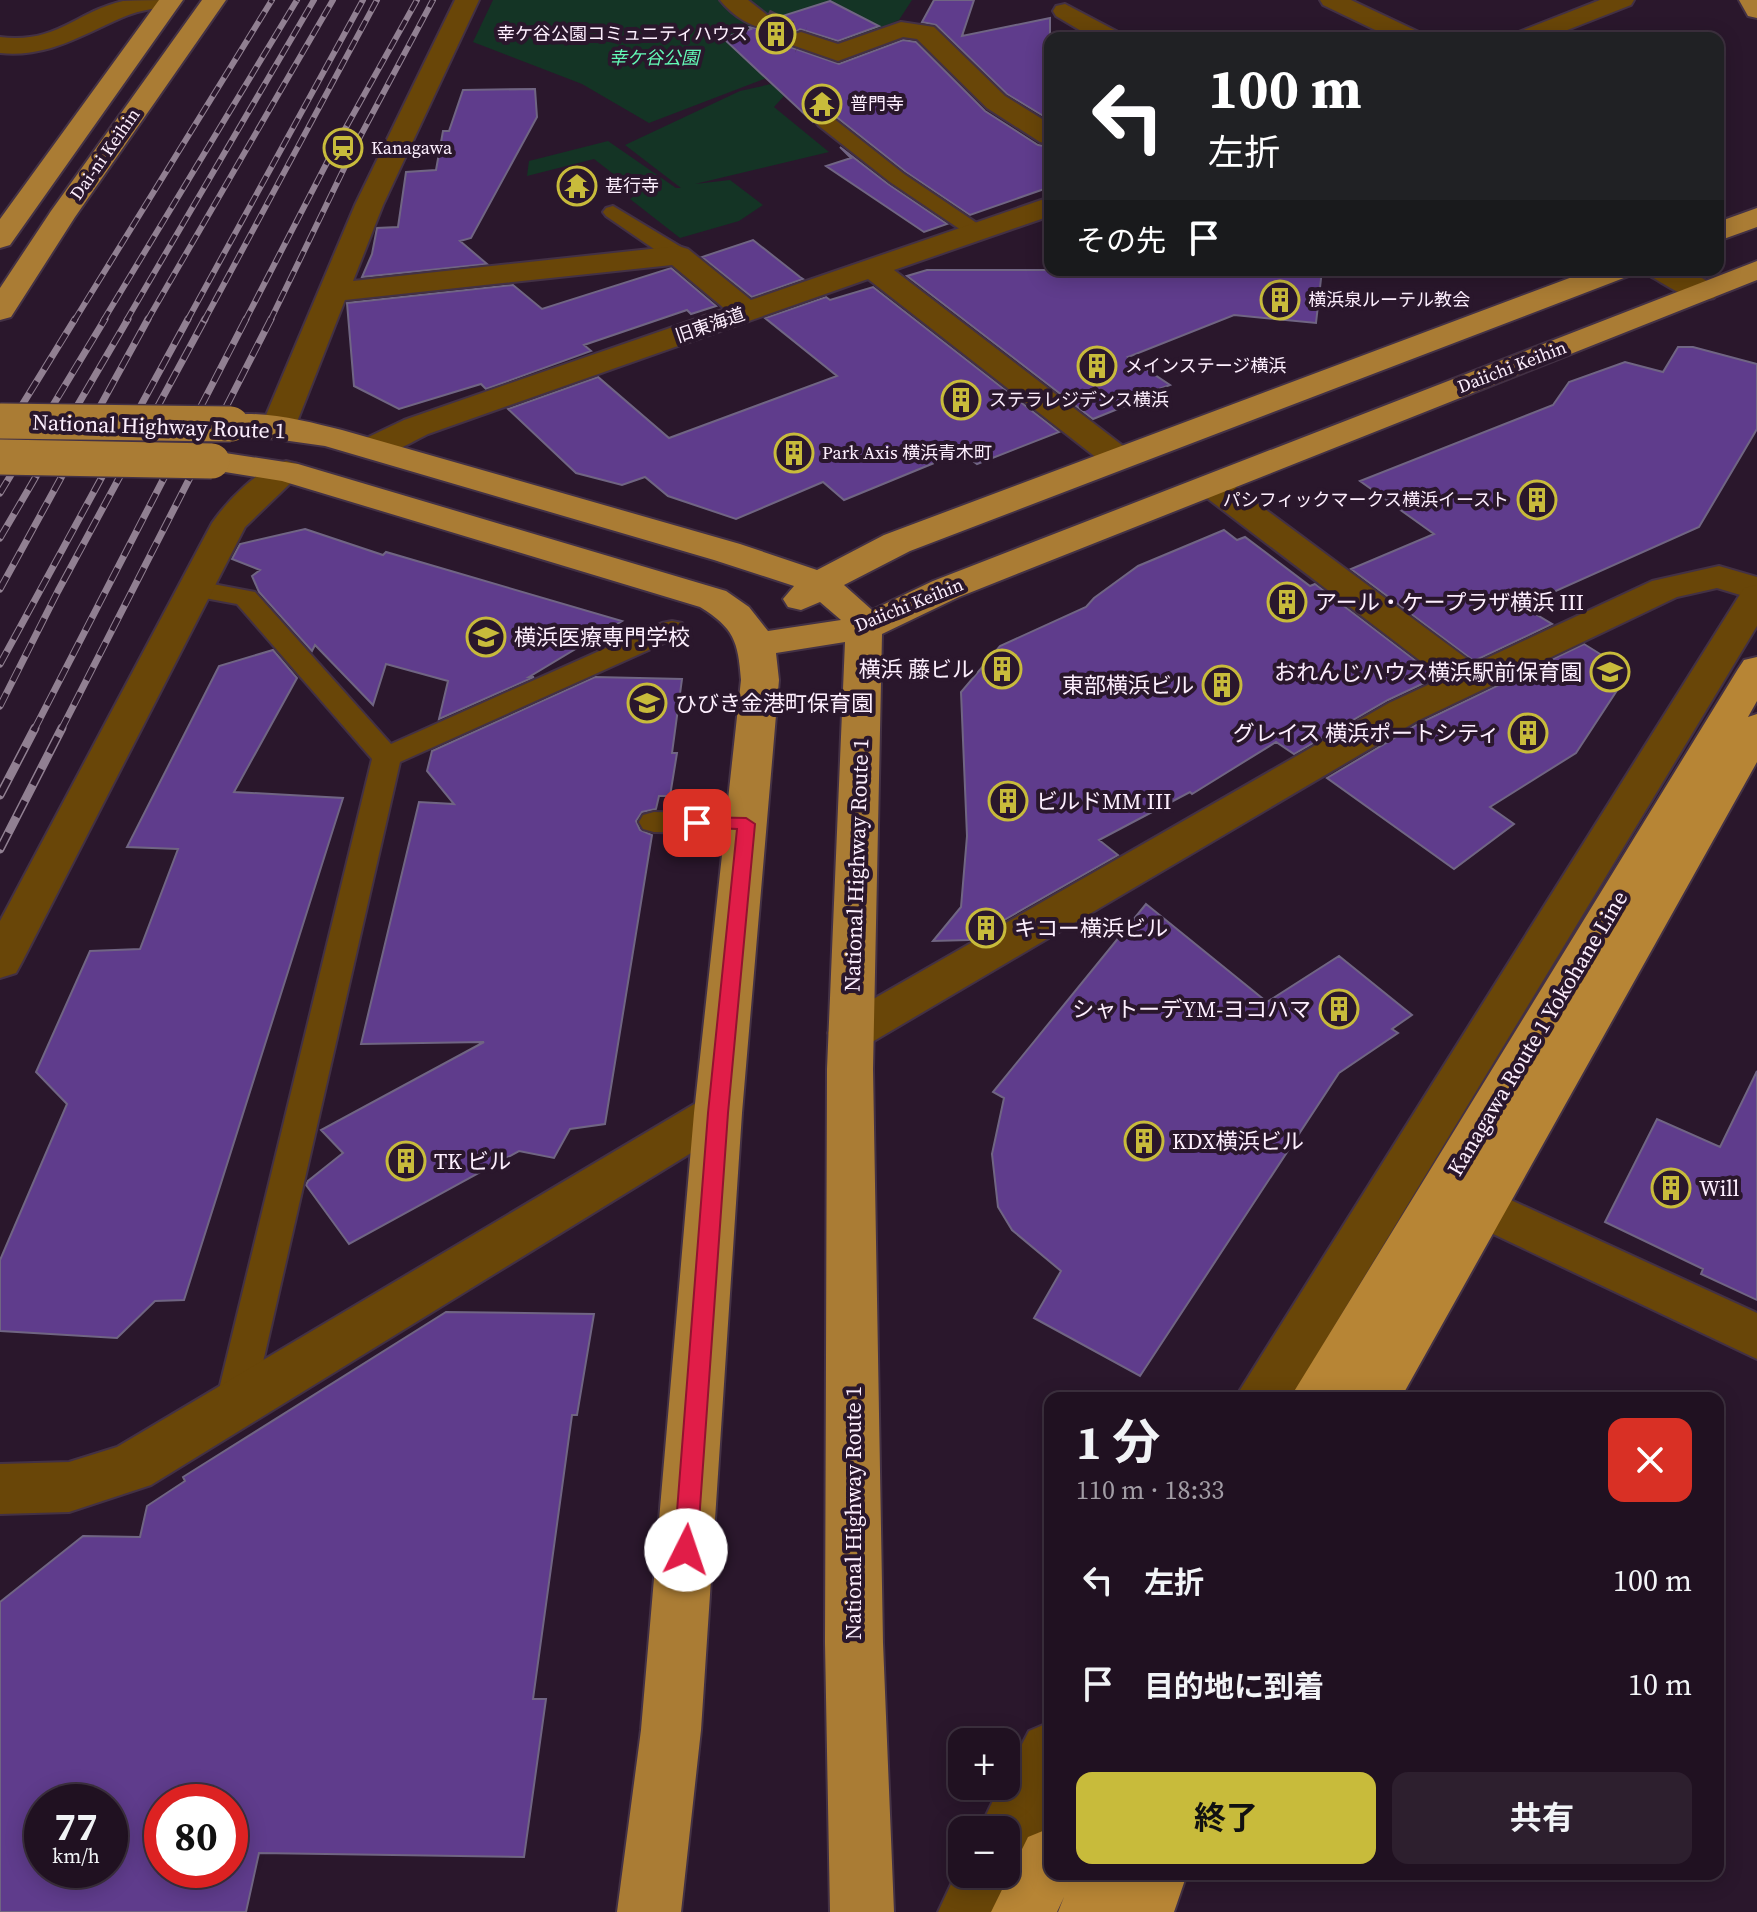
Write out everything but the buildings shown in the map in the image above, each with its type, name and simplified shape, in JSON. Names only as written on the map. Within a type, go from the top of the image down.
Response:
[{"type":"highway","name":"Dai-ni Keihin","points":[[0,239],[171,0]]},
{"type":"highway","name":"Dai-ni Keihin","points":[[0,311],[61,217],[214,0]]},
{"type":"highway","points":[[1751,0],[1757,11]]},
{"type":"highway","points":[[1724,230],[1757,217]]},
{"type":"highway","name":"Daiichi Keihin","points":[[757,644],[864,628],[946,589],[1757,270]]},
{"type":"highway","points":[[649,1912],[678,1658],[718,1113],[760,680],[757,644],[785,612],[820,583],[897,543],[1602,276]]},
{"type":"highway","name":"National Highway Route 1","points":[[0,421],[278,427],[372,448],[727,552],[820,583],[854,611],[864,628],[851,1033],[854,1643],[862,1912]]},
{"type":"highway","name":"National Highway Route 1","points":[[0,457],[212,461],[286,471],[713,599],[746,624],[757,644]]},
{"type":"highway","name":"Kanagawa Route 1 Yokohane Line","points":[[1321,1392],[1757,669]]},
{"type":"highway","name":"Kanagawa Route 1 Yokohane Line","points":[[1376,1392],[1757,727]]},
{"type":"highway","points":[[1023,1912],[1044,1871]]},
{"type":"highway","points":[[1090,1912],[1104,1880]]},
{"type":"highway","points":[[1142,1912],[1153,1880]]},
{"type":"street","points":[[0,45],[30,47],[60,41],[126,7],[161,0]]},
{"type":"street","points":[[278,427],[388,163],[467,0]]},
{"type":"street","points":[[732,0],[764,22]]},
{"type":"street","points":[[1332,0],[1399,32]]},
{"type":"street","points":[[1540,32],[1622,0]]},
{"type":"street","points":[[1065,11],[1101,32]]},
{"type":"street","points":[[801,40],[838,53],[901,29],[925,32],[996,102],[1044,132]]},
{"type":"street","name":"旧東海道","points":[[372,448],[416,427],[1044,208]]},
{"type":"street","points":[[332,292],[678,255],[747,312]]},
{"type":"street","points":[[872,268],[1119,459]]},
{"type":"street","points":[[1672,276],[1703,292]]},
{"type":"street","points":[[0,962],[230,523],[286,471]]},
{"type":"street","points":[[1211,485],[1469,679]]},
{"type":"street","points":[[851,1033],[1403,712],[1469,679],[1665,589],[1719,577],[1757,589]]},
{"type":"street","points":[[1266,1392],[1757,596]]},
{"type":"street","points":[[1386,1392],[1757,739]]},
{"type":"street","points":[[0,1489],[69,1487],[132,1467],[718,1113]]},
{"type":"street","points":[[1489,1210],[1757,1337]]},
{"type":"street","points":[[1018,1816],[1044,1764]]},
{"type":"street","points":[[1046,1912],[1074,1880]]},
{"type":"street","points":[[970,1912],[982,1888]]},
{"type":"lane","points":[[826,122],[897,178],[977,232]]},
{"type":"lane","points":[[613,212],[678,255]]},
{"type":"lane","points":[[197,589],[246,598],[387,757]]},
{"type":"lane","points":[[387,757],[672,629]]},
{"type":"lane","points":[[234,1406],[387,757]]},
{"type":"lane","points":[[654,822],[746,824]]},
{"type":"green space","name":"幸ケ谷公園","points":[[493,0],[912,0],[899,20],[823,53],[832,63],[764,79],[649,123],[582,84],[473,42]]},
{"type":"green space","points":[[803,77],[814,90],[784,96],[774,107],[829,152],[695,184],[730,180],[763,205],[739,221],[680,238],[630,199],[638,193],[594,159],[527,176],[529,161],[608,141],[676,188],[681,188],[625,145],[740,91]]},
{"type":"tunnel","points":[[764,22],[801,40]]},
{"type":"railway","points":[[74,321],[272,0]]},
{"type":"railway","points":[[103,321],[297,0]]},
{"type":"railway","points":[[126,321],[314,0]]},
{"type":"railway","points":[[147,321],[333,0]]},
{"type":"railway","points":[[187,321],[363,0]]},
{"type":"railway","points":[[204,321],[377,0]]},
{"type":"railway","points":[[245,321],[335,147],[417,0]]},
{"type":"railway","points":[[270,320],[354,148],[433,0]]},
{"type":"railway","points":[[0,441],[75,319]]},
{"type":"railway","points":[[0,493],[105,319]]},
{"type":"railway","points":[[0,538],[128,319]]},
{"type":"railway","points":[[0,589],[148,319]]},
{"type":"railway","points":[[0,664],[188,319]]},
{"type":"railway","points":[[0,706],[58,591],[205,319]]},
{"type":"railway","points":[[34,730],[246,319]]},
{"type":"railway","points":[[61,730],[270,320]]},
{"type":"railway","points":[[0,795],[35,728]]},
{"type":"railway","points":[[0,849],[62,728]]},
{"type":"place","name":"幸ケ谷公園コミュニティハウス","points":[[776,34]]},
{"type":"place","name":"普門寺","points":[[822,104]]},
{"type":"place","name":"Kanagawa","points":[[343,148]]},
{"type":"place","name":"甚行寺","points":[[577,186]]},
{"type":"place","name":"横浜泉ルーテル教会","points":[[1280,300]]},
{"type":"place","name":"メインステージ横浜","points":[[1097,366]]},
{"type":"place","name":"ステラレジデンス横浜","points":[[961,400]]},
{"type":"place","name":"Park Axis 横浜青木町","points":[[794,453]]},
{"type":"place","name":"パシフィックマークス横浜イースト","points":[[1537,500]]},
{"type":"place","name":"アール・ケープラザ横浜 III","points":[[1287,602]]},
{"type":"place","name":"横浜医療専門学校","points":[[486,637]]},
{"type":"place","name":"横浜 藤ビル","points":[[1002,669]]},
{"type":"place","name":"おれんじハウス横浜駅前保育園","points":[[1610,672]]},
{"type":"place","name":"東部横浜ビル","points":[[1222,685]]},
{"type":"place","name":"ひびき金港町保育園","points":[[647,703]]},
{"type":"place","name":"グレイス 横浜ポートシティ","points":[[1528,733]]},
{"type":"place","name":"ビルドMM III","points":[[1008,801]]},
{"type":"place","name":"キコー横浜ビル","points":[[986,928]]},
{"type":"place","name":"シャトーデYM-ヨコハマ","points":[[1339,1009]]},
{"type":"place","name":"KDX横浜ビル","points":[[1144,1141]]},
{"type":"place","name":"TK ビル","points":[[406,1161]]},
{"type":"place","name":"Will","points":[[1671,1188]]},
{"type":"route","points":[[686,1550],[718,1113],[746,824],[697,823]]}]
